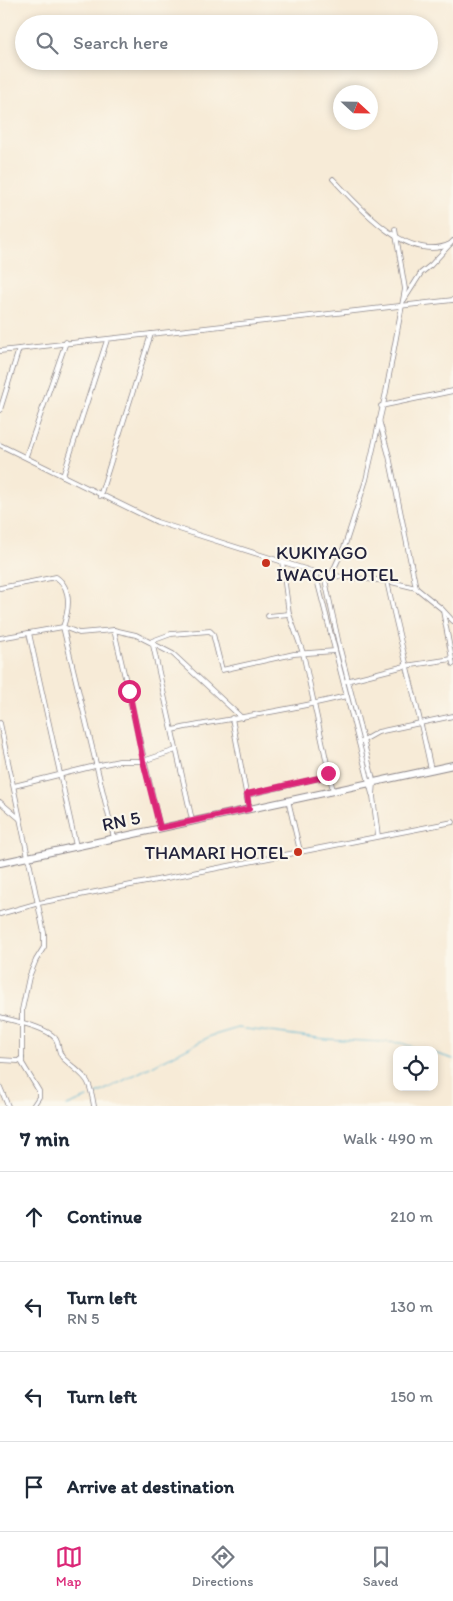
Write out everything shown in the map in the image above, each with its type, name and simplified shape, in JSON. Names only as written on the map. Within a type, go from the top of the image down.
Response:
[{"type":"main road","name":"RN 5","points":[[0,862],[453,765]]},
{"type":"street","points":[[333,179],[361,210],[394,236],[424,247],[443,247],[452,242]]},
{"type":"street","points":[[331,575],[345,546],[366,480],[406,284],[394,229]]},
{"type":"street","points":[[402,305],[421,273],[452,242]]},
{"type":"street","points":[[0,351],[66,342],[106,340],[453,300]]},
{"type":"street","points":[[100,496],[151,334]]},
{"type":"street","points":[[63,476],[106,340]]},
{"type":"street","points":[[26,456],[66,342]]},
{"type":"street","points":[[0,410],[19,349]]},
{"type":"street","points":[[381,406],[453,391]]},
{"type":"street","points":[[378,418],[387,449],[416,588]]},
{"type":"street","points":[[0,445],[26,456],[100,496],[157,522],[282,560],[324,575],[387,581],[416,588],[442,609],[453,621]]},
{"type":"street","points":[[282,560],[289,614],[303,653],[333,791]]},
{"type":"street","points":[[315,572],[358,742],[371,783]]},
{"type":"street","points":[[324,575],[363,740],[378,836]]},
{"type":"street","points":[[0,588],[56,577],[67,590],[69,602],[63,628],[114,838]]},
{"type":"street","points":[[387,581],[405,666],[422,724],[430,770]]},
{"type":"street","points":[[442,609],[453,664]]},
{"type":"street","points":[[268,616],[289,614]]},
{"type":"street","points":[[0,638],[63,628],[79,633],[114,630],[126,632],[152,641],[172,654],[242,718]]},
{"type":"street","points":[[114,630],[160,828]]},
{"type":"street","points":[[152,641],[171,634],[210,631],[213,634],[222,670],[303,653],[335,651]]},
{"type":"street","points":[[29,633],[76,846]]},
{"type":"street","points":[[152,641],[192,820]]},
{"type":"street","points":[[343,683],[405,666],[452,659]]},
{"type":"street","points":[[172,730],[315,704],[346,696]]},
{"type":"street","points":[[358,742],[378,732],[453,716]]},
{"type":"street","points":[[232,718],[249,809]]},
{"type":"street","points":[[0,723],[39,903],[44,947],[36,960],[26,991],[23,1024],[22,1063],[39,1091],[39,1101],[33,1106]]},
{"type":"street","points":[[14,786],[119,761],[143,761],[176,750]]},
{"type":"street","points":[[247,794],[319,778],[328,773]]},
{"type":"street","points":[[288,800],[300,850]]},
{"type":"street","points":[[0,802],[20,819]]},
{"type":"street","points":[[0,914],[39,903],[300,850],[453,822]]},
{"type":"street","points":[[0,1017],[47,1032],[56,1039],[62,1057],[87,1079],[94,1106]]},
{"type":"street","points":[[0,1060],[18,1061],[22,1058]]},
{"type":"street","points":[[0,1087],[8,1106]]},
{"type":"waterway","points":[[93,1096],[211,1036],[238,1028],[326,1039],[401,1043],[410,1046]]},
{"type":"waterway","points":[[438,1054],[453,1059]]},
{"type":"waterway","points":[[67,1106],[87,1098]]},
{"type":"place","name":"KUKIYAGO IWACU HOTEL","points":[[266,563]]},
{"type":"place","name":"THAMARI HOTEL","points":[[298,852]]},
{"type":"route","points":[[129,691],[143,761],[160,828],[246,810],[249,809],[247,794],[319,778],[328,773]]}]
